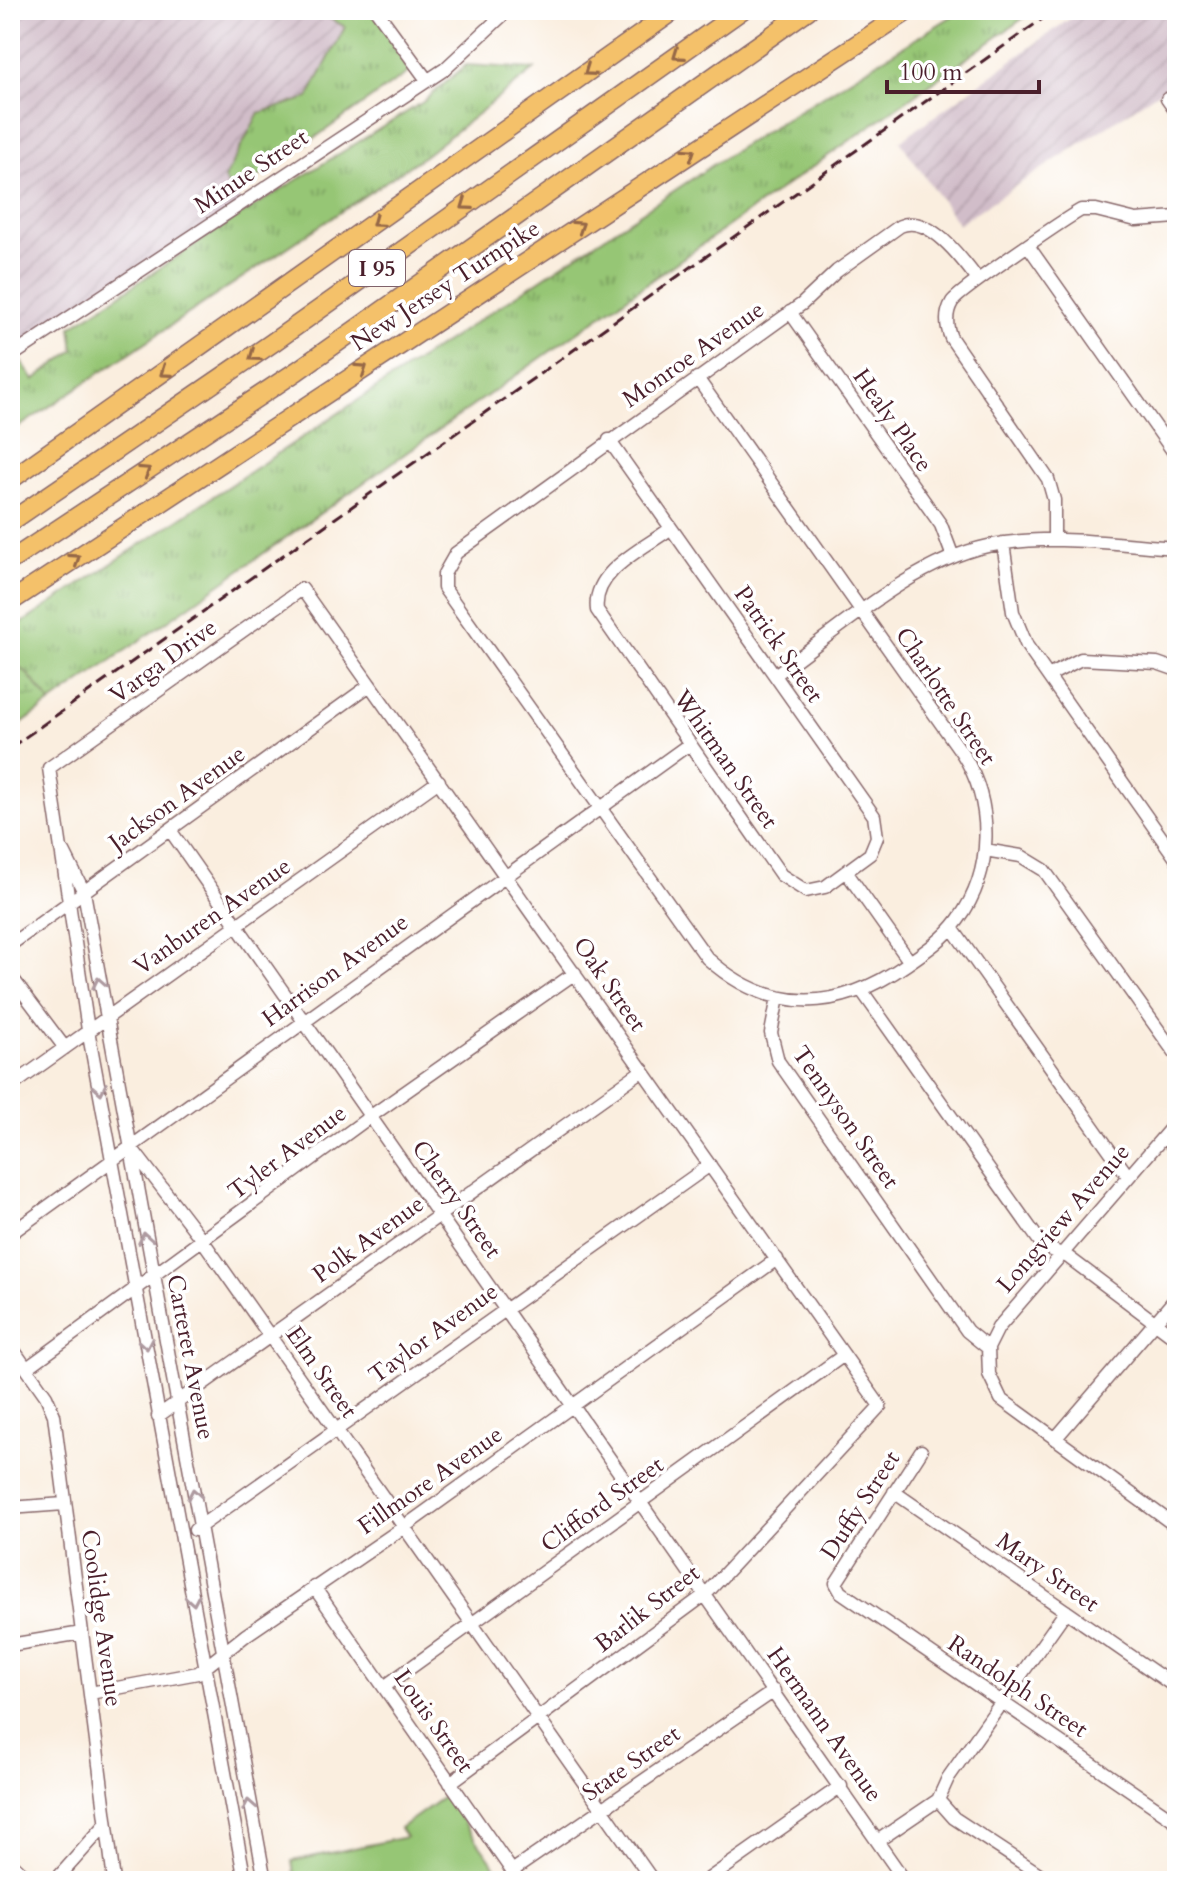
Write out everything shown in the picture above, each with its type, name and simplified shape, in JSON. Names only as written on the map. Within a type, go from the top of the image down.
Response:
[{"type":"highway","name":"I 95","points":[[10,480],[675,10]]},
{"type":"highway","name":"New Jersey Turnpike","points":[[10,522],[248,360],[742,10]]},
{"type":"highway","name":"New Jersey Turnpike","points":[[10,561],[310,362],[808,10]]},
{"type":"highway","name":"New Jersey Turnpike","points":[[10,602],[903,15],[918,10]]},
{"type":"street","points":[[376,10],[427,80]]},
{"type":"street","name":"Minue Street","points":[[10,357],[427,80],[508,10]]},
{"type":"street","points":[[1167,99],[1177,113]]},
{"type":"street","points":[[1054,540],[1054,500],[1044,471],[949,333],[946,322],[953,301],[978,280],[1081,210],[1096,210],[1128,219],[1177,217]]},
{"type":"street","name":"Monroe Avenue","points":[[600,809],[444,586],[444,574],[456,553],[790,312],[837,271],[908,223],[920,225],[943,242],[978,280]]},
{"type":"street","points":[[1029,247],[1177,457]]},
{"type":"street","name":"Healy Place","points":[[790,312],[941,525],[953,557]]},
{"type":"street","name":"Charlotte Street","points":[[697,378],[974,772],[984,809],[985,850],[972,895],[952,928]]},
{"type":"street","name":"Patrick Street","points":[[609,440],[876,821],[877,837],[873,850],[847,873]]},
{"type":"street","name":"Whitman Street","points":[[670,529],[606,576],[598,588],[596,605],[603,623],[787,882],[801,890],[815,891],[847,873]]},
{"type":"street","points":[[775,675],[904,584],[953,557],[1003,543],[1054,540],[1177,548]]},
{"type":"street","points":[[1003,543],[1016,623],[1048,676],[1177,860]]},
{"type":"street","name":"Oak Street","points":[[302,589],[880,1406]]},
{"type":"street","name":"Varga Drive","points":[[49,768],[302,589]]},
{"type":"street","points":[[1048,676],[1081,659],[1157,663],[1177,670]]},
{"type":"street","name":"Jackson Avenue","points":[[10,945],[370,685]]},
{"type":"street","name":"Harrison Avenue","points":[[10,1234],[131,1149],[303,1019],[688,745]]},
{"type":"street","name":"Carteret Avenue","points":[[49,768],[88,1030],[245,1881]]},
{"type":"street","name":"Vanburen Avenue","points":[[10,1087],[439,781]]},
{"type":"street","points":[[600,809],[707,958],[735,980],[778,997],[823,1000],[862,991],[910,962],[952,928],[1128,1176]]},
{"type":"street","name":"Cherry Street","points":[[170,830],[706,1594]]},
{"type":"street","name":"Carteret Avenue","points":[[61,846],[84,892],[265,1881]]},
{"type":"street","points":[[985,850],[1021,856],[1044,870],[1177,1056]]},
{"type":"street","points":[[847,873],[910,962]]},
{"type":"street","name":"Tyler Avenue","points":[[27,1368],[371,1116],[575,973]]},
{"type":"street","points":[[10,975],[65,1048]]},
{"type":"street","points":[[862,991],[1038,1241],[1059,1255],[1068,1257],[1177,1339]]},
{"type":"street","name":"Tennyson Street","points":[[778,997],[771,1033],[778,1061],[967,1331],[988,1348]]},
{"type":"street","name":"Polk Avenue","points":[[158,1416],[643,1070]]},
{"type":"street","name":"Longview Avenue","points":[[988,1348],[998,1328],[1177,1121]]},
{"type":"street","points":[[1164,1136],[1177,1151]]},
{"type":"street","name":"Elm Street","points":[[131,1149],[203,1241],[653,1881]]},
{"type":"street","name":"Taylor Avenue","points":[[182,1539],[710,1165]]},
{"type":"street","name":"Fillmore Avenue","points":[[90,1693],[198,1673],[314,1587],[404,1527],[777,1259]]},
{"type":"street","points":[[1055,1439],[1177,1297]]},
{"type":"street","name":"Coolidge Avenue","points":[[10,1345],[46,1396],[54,1415],[114,1881]]},
{"type":"street","points":[[988,1348],[989,1374],[998,1395],[1010,1408],[1177,1527]]},
{"type":"street","name":"Clifford Street","points":[[384,1687],[844,1355]]},
{"type":"street","name":"Barlik Street","points":[[450,1783],[706,1594],[880,1406]]},
{"type":"street","name":"Duffy Street","points":[[836,1583],[921,1451]]},
{"type":"street","name":"Mary Street","points":[[894,1492],[1177,1688]]},
{"type":"street","points":[[10,1508],[64,1504]]},
{"type":"street","name":"Randolph Street","points":[[836,1583],[841,1592],[1177,1822]]},
{"type":"street","name":"Louis Street","points":[[314,1587],[516,1876]]},
{"type":"street","name":"Hermann Avenue","points":[[706,1594],[879,1840],[904,1881]]},
{"type":"street","points":[[879,1840],[938,1800],[948,1778],[1066,1611]]},
{"type":"street","points":[[10,1645],[82,1633]]},
{"type":"street","name":"State Street","points":[[516,1876],[602,1809],[774,1691]]},
{"type":"street","points":[[223,1762],[241,1758]]},
{"type":"street","points":[[706,1881],[841,1786]]},
{"type":"street","points":[[938,1800],[954,1818],[1050,1881]]},
{"type":"street","points":[[55,1881],[106,1824]]},
{"type":"street","points":[[10,1862],[31,1881]]},
{"type":"shaded area","points":[[10,10],[315,10],[345,27],[308,98],[224,179],[242,204],[10,361]]},
{"type":"shaded area","points":[[1082,10],[1177,10],[1177,80],[958,224],[900,141]]},
{"type":"green space","points":[[315,10],[374,10],[409,72],[234,194],[224,179],[259,113],[308,98],[345,27]]},
{"type":"green space","points":[[962,10],[1035,10],[51,703],[26,672],[10,662],[10,631],[734,151]]},
{"type":"green space","points":[[466,65],[535,69],[424,156],[10,433],[10,370],[22,362],[34,380],[74,350],[71,327],[240,215],[423,102]]},
{"type":"green space","points":[[10,662],[26,672],[51,703],[10,732]]},
{"type":"green space","points":[[445,1796],[498,1870],[482,1881],[295,1881],[292,1861],[406,1837],[400,1828]]},
{"type":"railway","points":[[10,748],[1055,10]]}]
